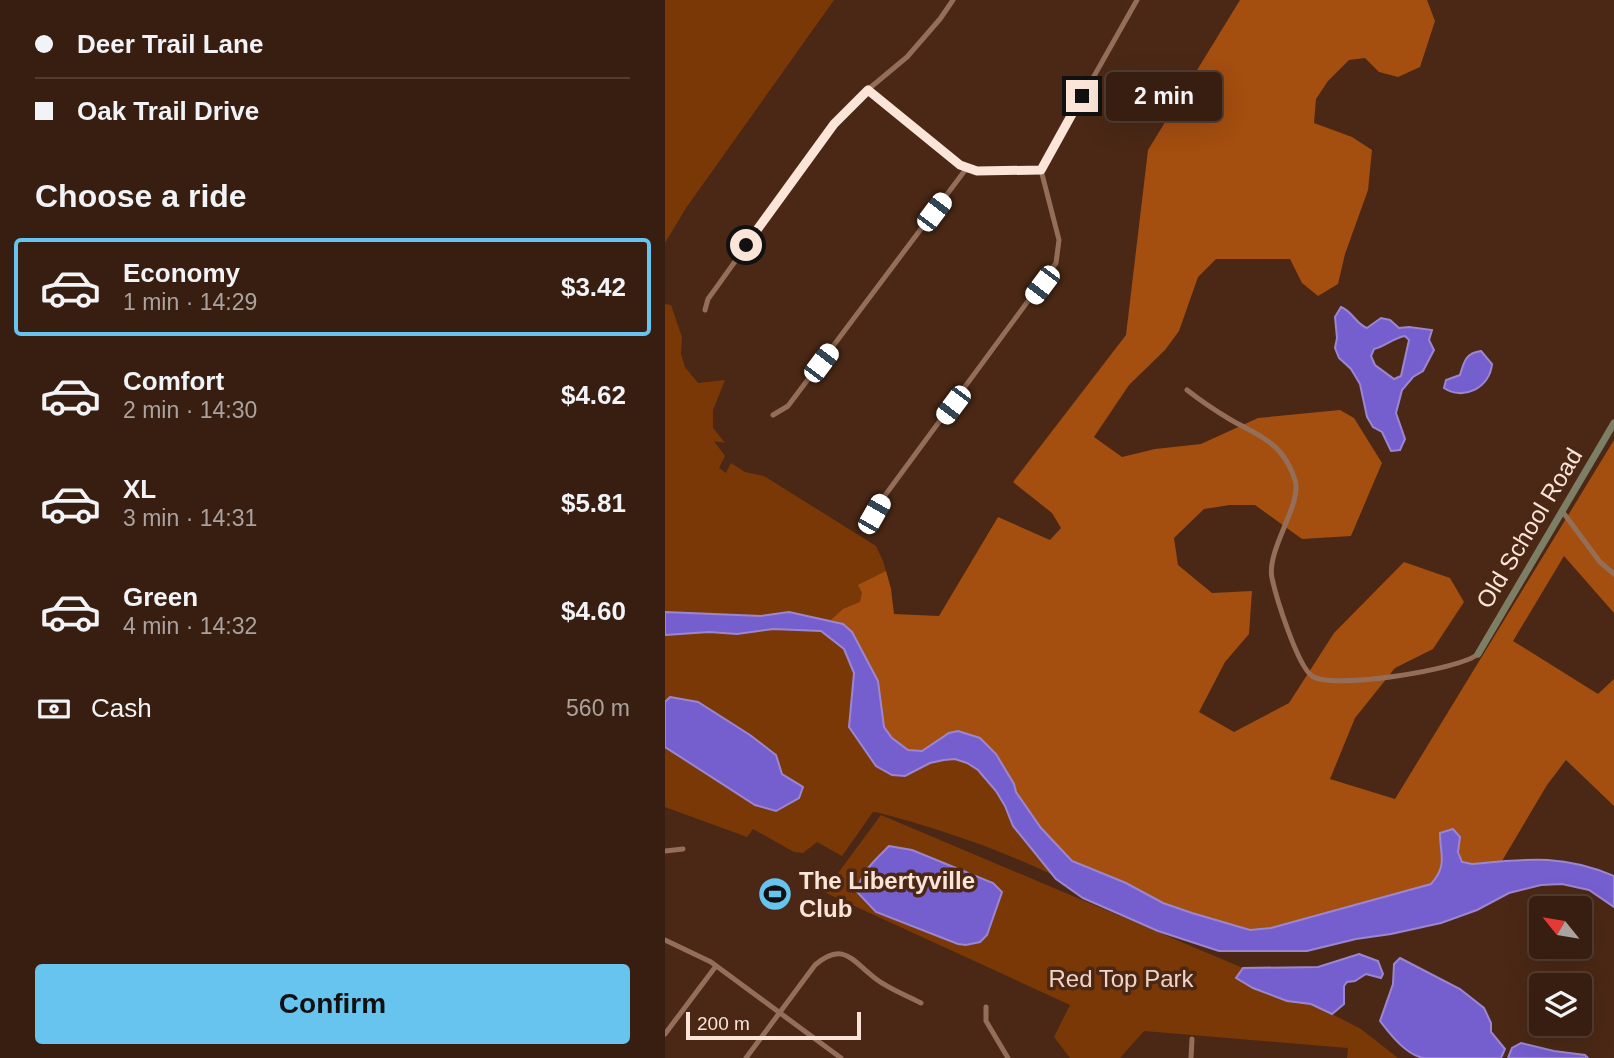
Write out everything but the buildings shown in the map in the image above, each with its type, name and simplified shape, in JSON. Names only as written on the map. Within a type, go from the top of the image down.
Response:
[{"type":"street","points":[[705,310],[708,299],[834,124],[913,50],[953,0]]},
{"type":"street","points":[[874,514],[1056,263],[1059,240],[1041,170],[1137,0]]},
{"type":"street","points":[[868,90],[966,169],[1041,170]]},
{"type":"street","points":[[773,415],[788,406],[966,169]]},
{"type":"street","points":[[1187,390],[1279,451],[1294,479],[1297,491],[1271,573],[1276,599],[1311,676],[1340,681],[1375,679],[1447,666],[1478,654]]},
{"type":"street","name":"Old School Road","points":[[1478,654],[1614,423]]},
{"type":"street","points":[[1562,511],[1600,562],[1614,575]]},
{"type":"street","points":[[665,851],[683,849]]},
{"type":"street","points":[[665,940],[694,952],[716,966],[841,1058]]},
{"type":"street","points":[[746,1058],[815,965],[829,955],[839,953],[853,958],[878,980],[921,1003]]},
{"type":"street","points":[[665,1034],[716,966]]},
{"type":"street","points":[[986,1007],[986,1021],[1008,1058]]},
{"type":"street","points":[[1191,1058],[1192,1039]]},
{"type":"green space","points":[[665,0],[834,0],[686,208],[665,243]]},
{"type":"green space","points":[[665,304],[671,305],[682,337],[681,354],[685,367],[698,383],[725,380],[713,410],[713,428],[725,443],[714,441],[725,456],[719,468],[726,473],[731,463],[745,472],[764,476],[876,546],[891,589],[843,624],[789,612],[761,616],[696,615],[665,611]]},
{"type":"green space","points":[[773,629],[821,631],[844,649],[854,673],[849,717],[876,766],[905,776],[930,763],[943,760],[954,759],[974,767],[990,783],[1016,830],[1053,875],[966,839],[876,812],[873,812],[842,856],[817,842],[803,853],[794,852],[753,829],[747,837],[665,807],[665,635],[709,632],[737,634]]},
{"type":"green space","name":"Red Top Park","points":[[881,815],[1243,968],[1237,975],[1287,1001],[1311,1004],[1332,1014],[1361,1029],[1398,1058],[1347,1058],[1348,1048],[1144,1031],[1120,1058],[1070,1058],[1054,1037],[1070,1005],[824,892]]},
{"type":"shaded area","points":[[1240,0],[1427,0],[1435,21],[1420,67],[1398,77],[1379,72],[1365,58],[1349,60],[1328,81],[1316,99],[1314,123],[1352,137],[1372,150],[1368,190],[1345,254],[1338,284],[1318,296],[1302,283],[1290,259],[1216,259],[1198,277],[1179,331],[1165,350],[1129,385],[1094,437],[1122,457],[1155,449],[1201,444],[1258,418],[1340,410],[1354,418],[1382,463],[1351,536],[1302,539],[1255,505],[1230,505],[1204,509],[1174,538],[1178,565],[1212,593],[1252,591],[1249,634],[1225,662],[1199,712],[1234,732],[1289,703],[1334,633],[1404,562],[1450,578],[1464,602],[1433,649],[1395,668],[1355,718],[1330,779],[1395,799],[1614,440],[1614,613],[1564,556],[1513,641],[1598,694],[1614,679],[1614,806],[1566,760],[1547,785],[1502,861],[1472,864],[1462,862],[1453,829],[1440,833],[1441,865],[1431,884],[1271,928],[1250,930],[1163,903],[1126,883],[1072,861],[1041,828],[1016,792],[1010,777],[949,733],[922,751],[908,750],[892,738],[884,727],[878,681],[852,633],[843,624],[831,620],[843,609],[860,602],[862,593],[858,585],[886,571],[894,614],[939,616],[998,517],[1050,540],[1061,528],[1052,513],[1013,482],[1126,335],[1148,150]]},
{"type":"shaded area","points":[[1341,307],[1367,328],[1381,318],[1390,320],[1399,328],[1432,330],[1429,340],[1434,350],[1423,371],[1413,377],[1402,390],[1396,413],[1405,439],[1400,450],[1391,451],[1382,432],[1373,427],[1367,417],[1360,384],[1351,369],[1339,358],[1335,348],[1335,317]],"holes":[[[1405,336],[1409,340],[1401,376],[1394,379],[1375,365],[1371,356],[1374,349],[1401,337]]]},
{"type":"shaded area","points":[[1481,351],[1492,364],[1481,386],[1459,393],[1444,388],[1446,380],[1460,375],[1469,356]]},
{"type":"shaded area","points":[[665,612],[761,616],[789,612],[843,624],[852,632],[878,681],[884,727],[892,738],[908,750],[922,751],[949,733],[958,731],[980,738],[996,754],[1016,792],[1041,828],[1072,861],[1126,883],[1163,903],[1192,913],[1250,930],[1271,928],[1431,884],[1440,871],[1442,860],[1440,833],[1453,829],[1460,837],[1458,852],[1462,862],[1472,864],[1527,860],[1560,861],[1614,876],[1614,907],[1589,890],[1562,884],[1541,885],[1509,893],[1477,910],[1441,923],[1391,934],[1307,951],[1219,951],[1158,931],[1083,898],[1056,879],[1013,826],[996,791],[978,770],[967,763],[955,759],[944,760],[930,763],[905,776],[892,775],[876,766],[849,727],[854,673],[844,649],[821,631],[773,629],[737,634],[709,632],[665,635]]},
{"type":"shaded area","points":[[670,697],[698,702],[776,755],[782,774],[803,787],[799,798],[776,811],[755,805],[665,747],[665,702]]},
{"type":"shaded area","points":[[889,846],[912,850],[993,883],[1002,892],[987,935],[980,942],[958,944],[876,912],[857,892],[865,873]]},
{"type":"shaded area","points":[[1359,954],[1378,961],[1383,974],[1381,978],[1366,974],[1355,981],[1347,982],[1344,986],[1344,1004],[1332,1014],[1311,1004],[1287,1001],[1253,988],[1236,978],[1243,968],[1318,967]]},
{"type":"shaded area","points":[[1400,958],[1460,989],[1484,1008],[1491,1023],[1491,1032],[1505,1049],[1501,1058],[1423,1058],[1399,1043],[1380,1021],[1393,984],[1394,964]]},
{"type":"shaded area","points":[[1521,1043],[1585,1055],[1588,1058],[1508,1058],[1512,1048]]},
{"type":"place","name":"The Libertyville Club","points":[[775,894]]},
{"type":"route","points":[[746,245],[834,124],[868,90],[960,165],[977,171],[1041,170],[1082,96]]}]
